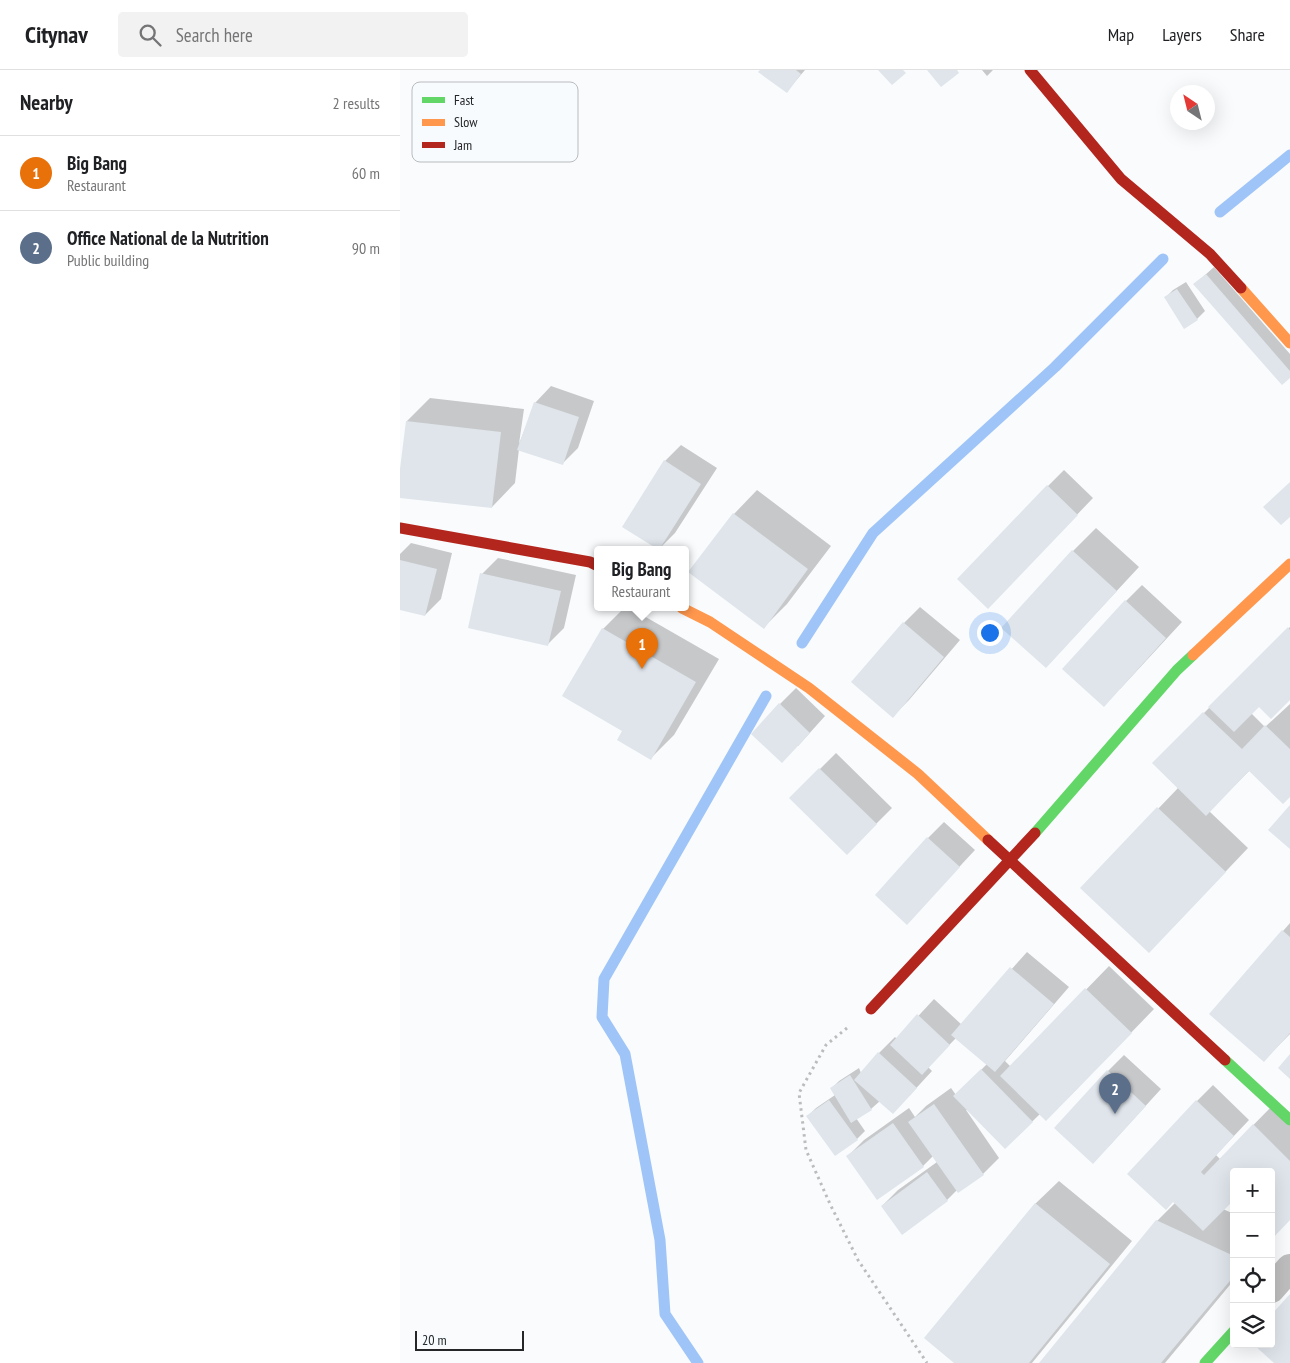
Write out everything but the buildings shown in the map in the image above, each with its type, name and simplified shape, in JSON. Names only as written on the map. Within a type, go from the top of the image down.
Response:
[{"type":"street","points":[[1030,70],[1121,180],[1210,254],[1290,343]]},
{"type":"street","points":[[400,528],[594,564]]},
{"type":"street","points":[[871,1009],[1010,861],[1177,670],[1290,564]]},
{"type":"street","points":[[688,611],[710,622],[809,688],[918,774],[1290,1120]]},
{"type":"street","points":[[1275,1285],[1290,1268]]},
{"type":"street","points":[[1205,1363],[1230,1335]]},
{"type":"path","points":[[871,1009],[826,1045],[799,1093],[806,1150],[858,1260],[927,1363]]},
{"type":"waterway","points":[[1220,212],[1290,155]]},
{"type":"waterway","points":[[802,643],[873,533],[1055,367],[1163,259]]},
{"type":"waterway","points":[[698,1363],[665,1314],[660,1240],[625,1054],[602,1017],[604,979],[766,696]]},
{"type":"traffic: fast","points":[[1035,833],[1177,670],[1193,655]]},
{"type":"traffic: fast","points":[[1225,1060],[1290,1120]]},
{"type":"traffic: fast","points":[[1205,1363],[1230,1335]]},
{"type":"traffic: slow","points":[[1241,288],[1290,343]]},
{"type":"traffic: slow","points":[[1193,655],[1290,564]]},
{"type":"traffic: slow","points":[[688,611],[710,622],[809,688],[918,774],[988,840]]},
{"type":"traffic: jam","points":[[1030,70],[1121,179],[1210,254],[1241,288]]},
{"type":"traffic: jam","points":[[400,528],[594,564]]},
{"type":"traffic: jam","points":[[871,1009],[1035,833]]},
{"type":"traffic: jam","points":[[988,840],[1225,1060]]},
{"type":"place","name":"Big Bang","points":[[642,669]]},
{"type":"place","name":"Office National de la Nutrition","points":[[1115,1114]]}]
